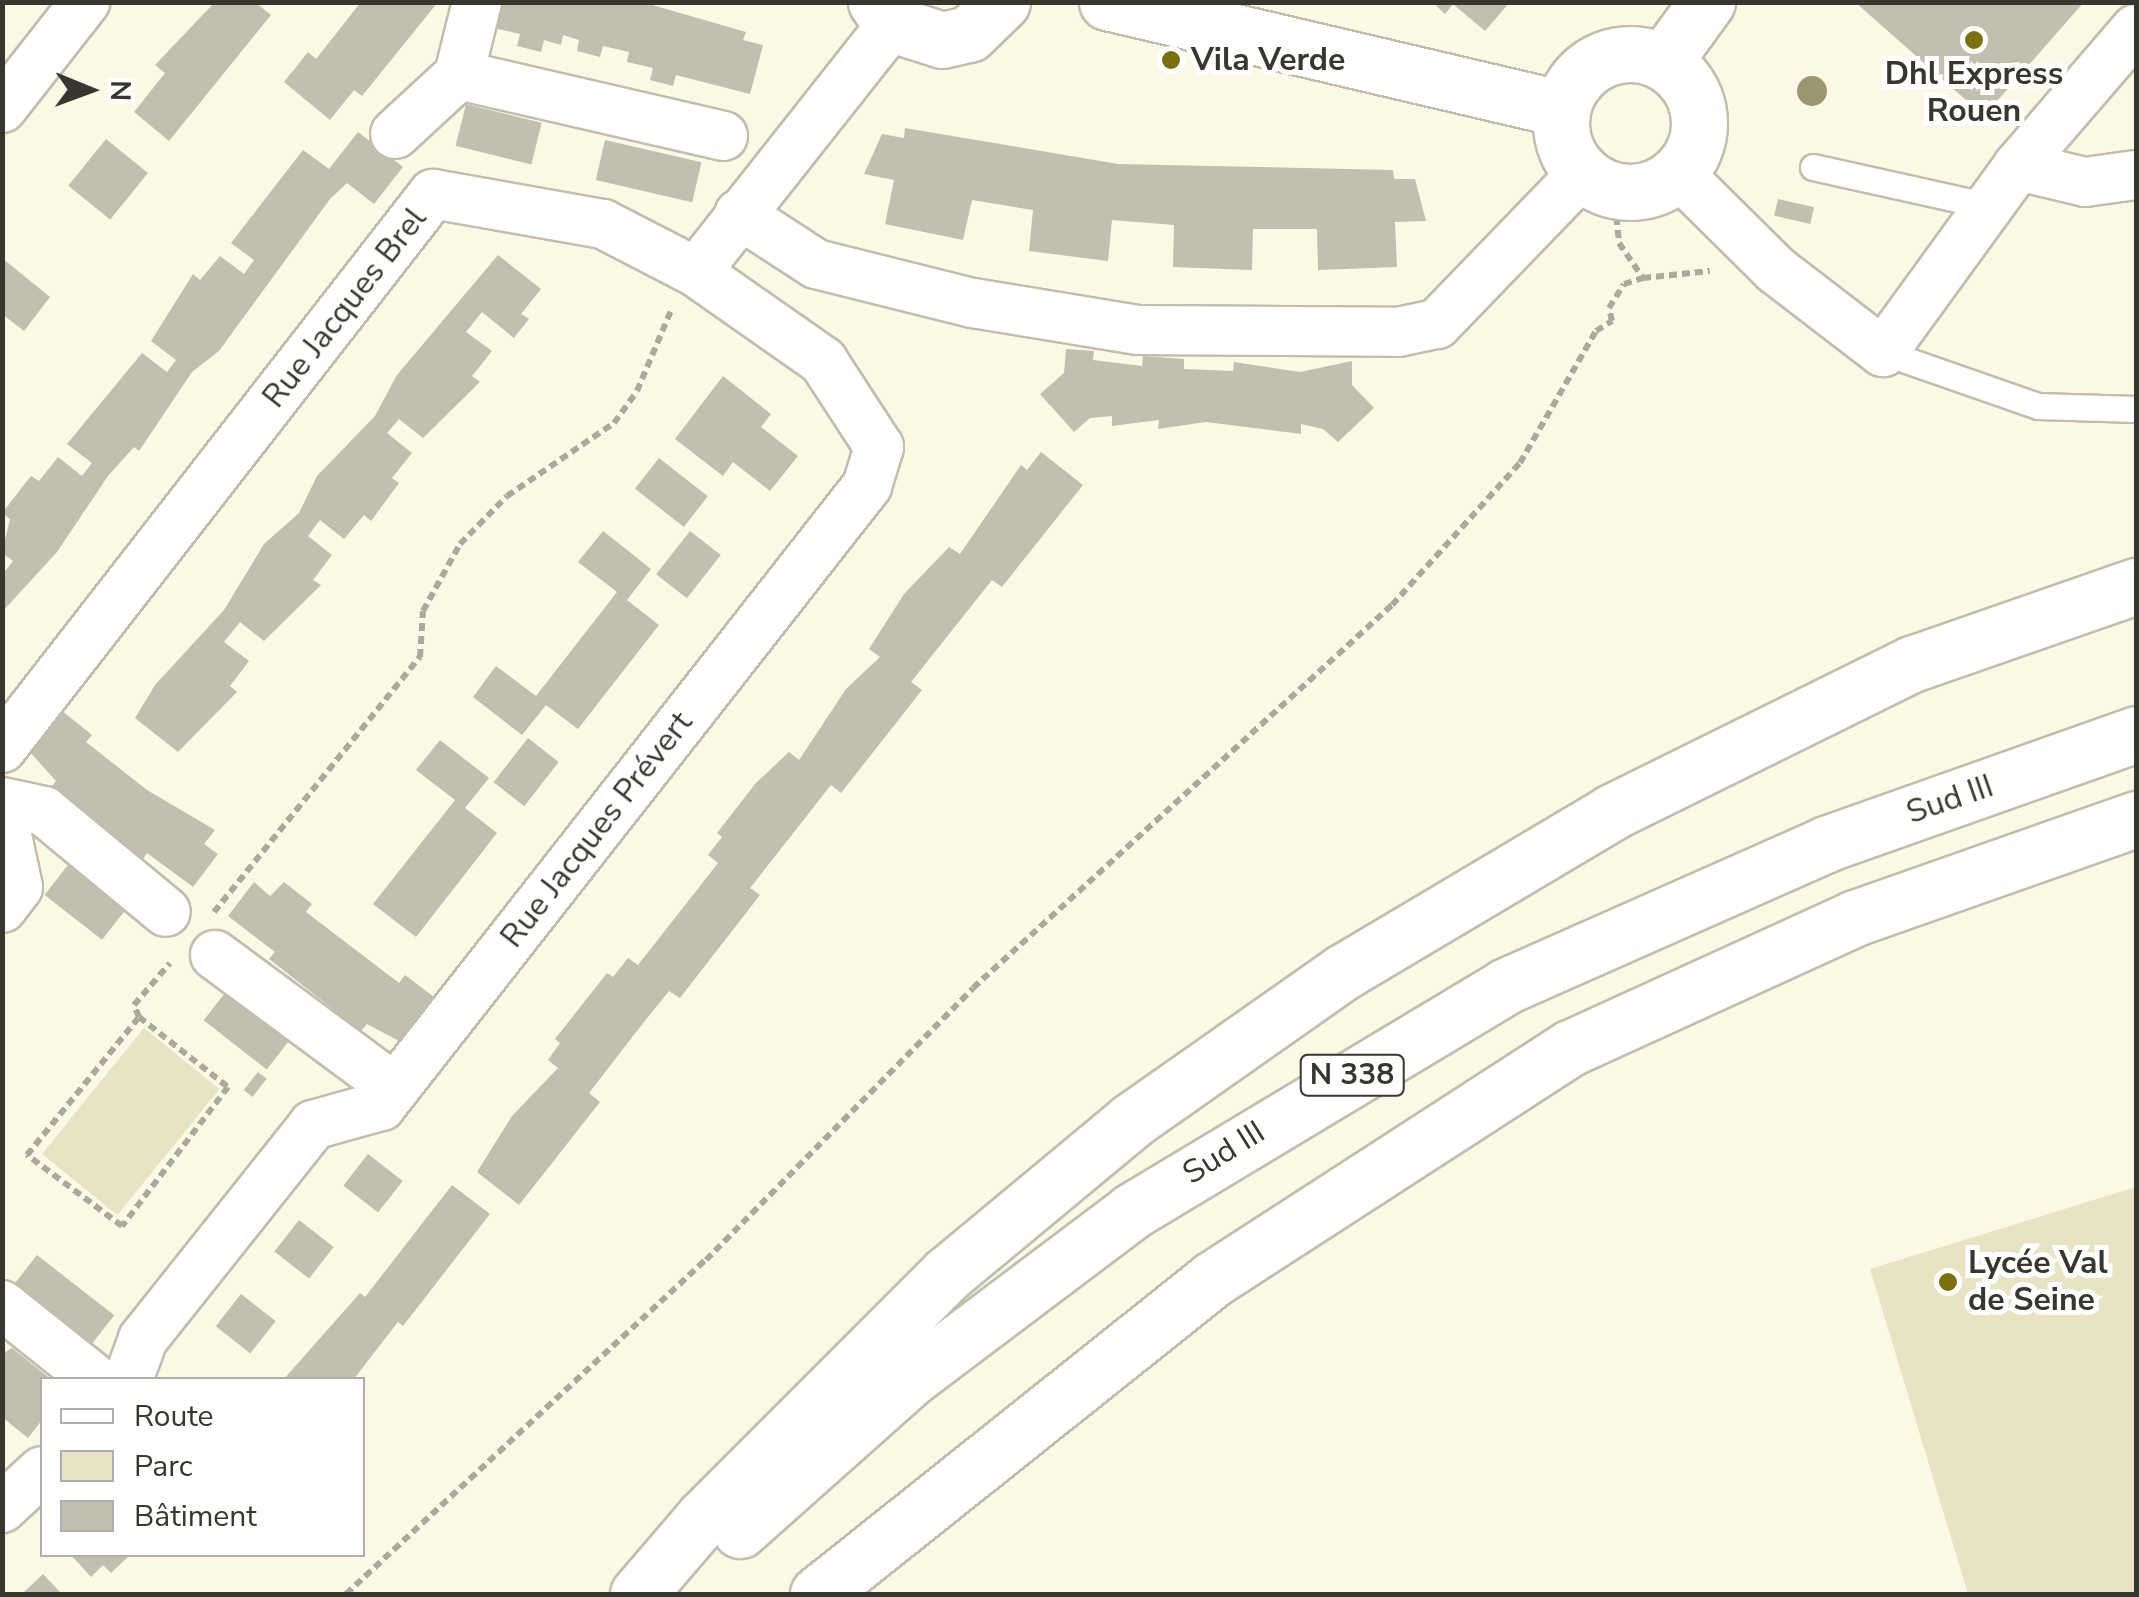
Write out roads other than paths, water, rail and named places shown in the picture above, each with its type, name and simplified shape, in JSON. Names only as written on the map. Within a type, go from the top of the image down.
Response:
[{"type":"main road","points":[[884,13],[942,40],[969,34],[1002,2]]},
{"type":"main road","points":[[1107,2],[1563,110]]},
{"type":"main road","points":[[1664,62],[1707,2]]},
{"type":"main road","points":[[1641,54],[1664,62],[1692,92],[1698,113],[1691,155],[1678,173],[1648,189],[1599,182],[1567,150],[1563,110],[1570,90],[1599,61],[1641,54]]},
{"type":"main road","points":[[638,1594],[704,1517],[947,1274],[1131,1122],[1343,972],[1612,812],[1912,664],[2136,586]]},
{"type":"main road","name":"Sud III","points":[[672,1594],[912,1377],[1132,1210],[1336,1084],[1506,986],[1826,844],[2136,734]]},
{"type":"main road","name":"N 338","points":[[818,1594],[1212,1279],[1570,1048],[1855,918],[2136,820]]},
{"type":"street","points":[[2,108],[84,2]]},
{"type":"street","points":[[394,134],[459,76],[477,2]]},
{"type":"street","points":[[696,272],[884,13]]},
{"type":"street","points":[[1678,173],[1776,270],[1883,352],[2018,166],[2136,29]]},
{"type":"street","points":[[459,76],[723,136]]},
{"type":"street","points":[[2018,166],[2085,182],[2136,176]]},
{"type":"street","points":[[739,214],[816,264],[973,303],[1138,330],[1398,332],[1437,324],[1599,182]]},
{"type":"street","name":"Rue Jacques Brel","points":[[2,748],[434,194],[603,224],[696,272]]},
{"type":"street","name":"Rue Jacques Prévert","points":[[129,1377],[143,1339],[313,1125],[380,1106],[395,1088],[867,486],[879,447],[824,362],[696,272]]},
{"type":"street","points":[[2,802],[44,811],[193,934],[395,1088]]},
{"type":"street","points":[[2,812],[18,887],[2,908]]},
{"type":"street","points":[[2,1304],[92,1377]]},
{"type":"street","points":[[2,1508],[40,1473]]},
{"type":"lane","points":[[1813,167],[1990,206]]},
{"type":"lane","points":[[1883,352],[2038,406],[2136,409]]},
{"type":"place","name":"Dhl Express Rouen","points":[[1974,40]]},
{"type":"place","name":"Vila Verde","points":[[1171,60]]},
{"type":"place","name":"Lycée Val de Seine","points":[[1948,1282]]}]
